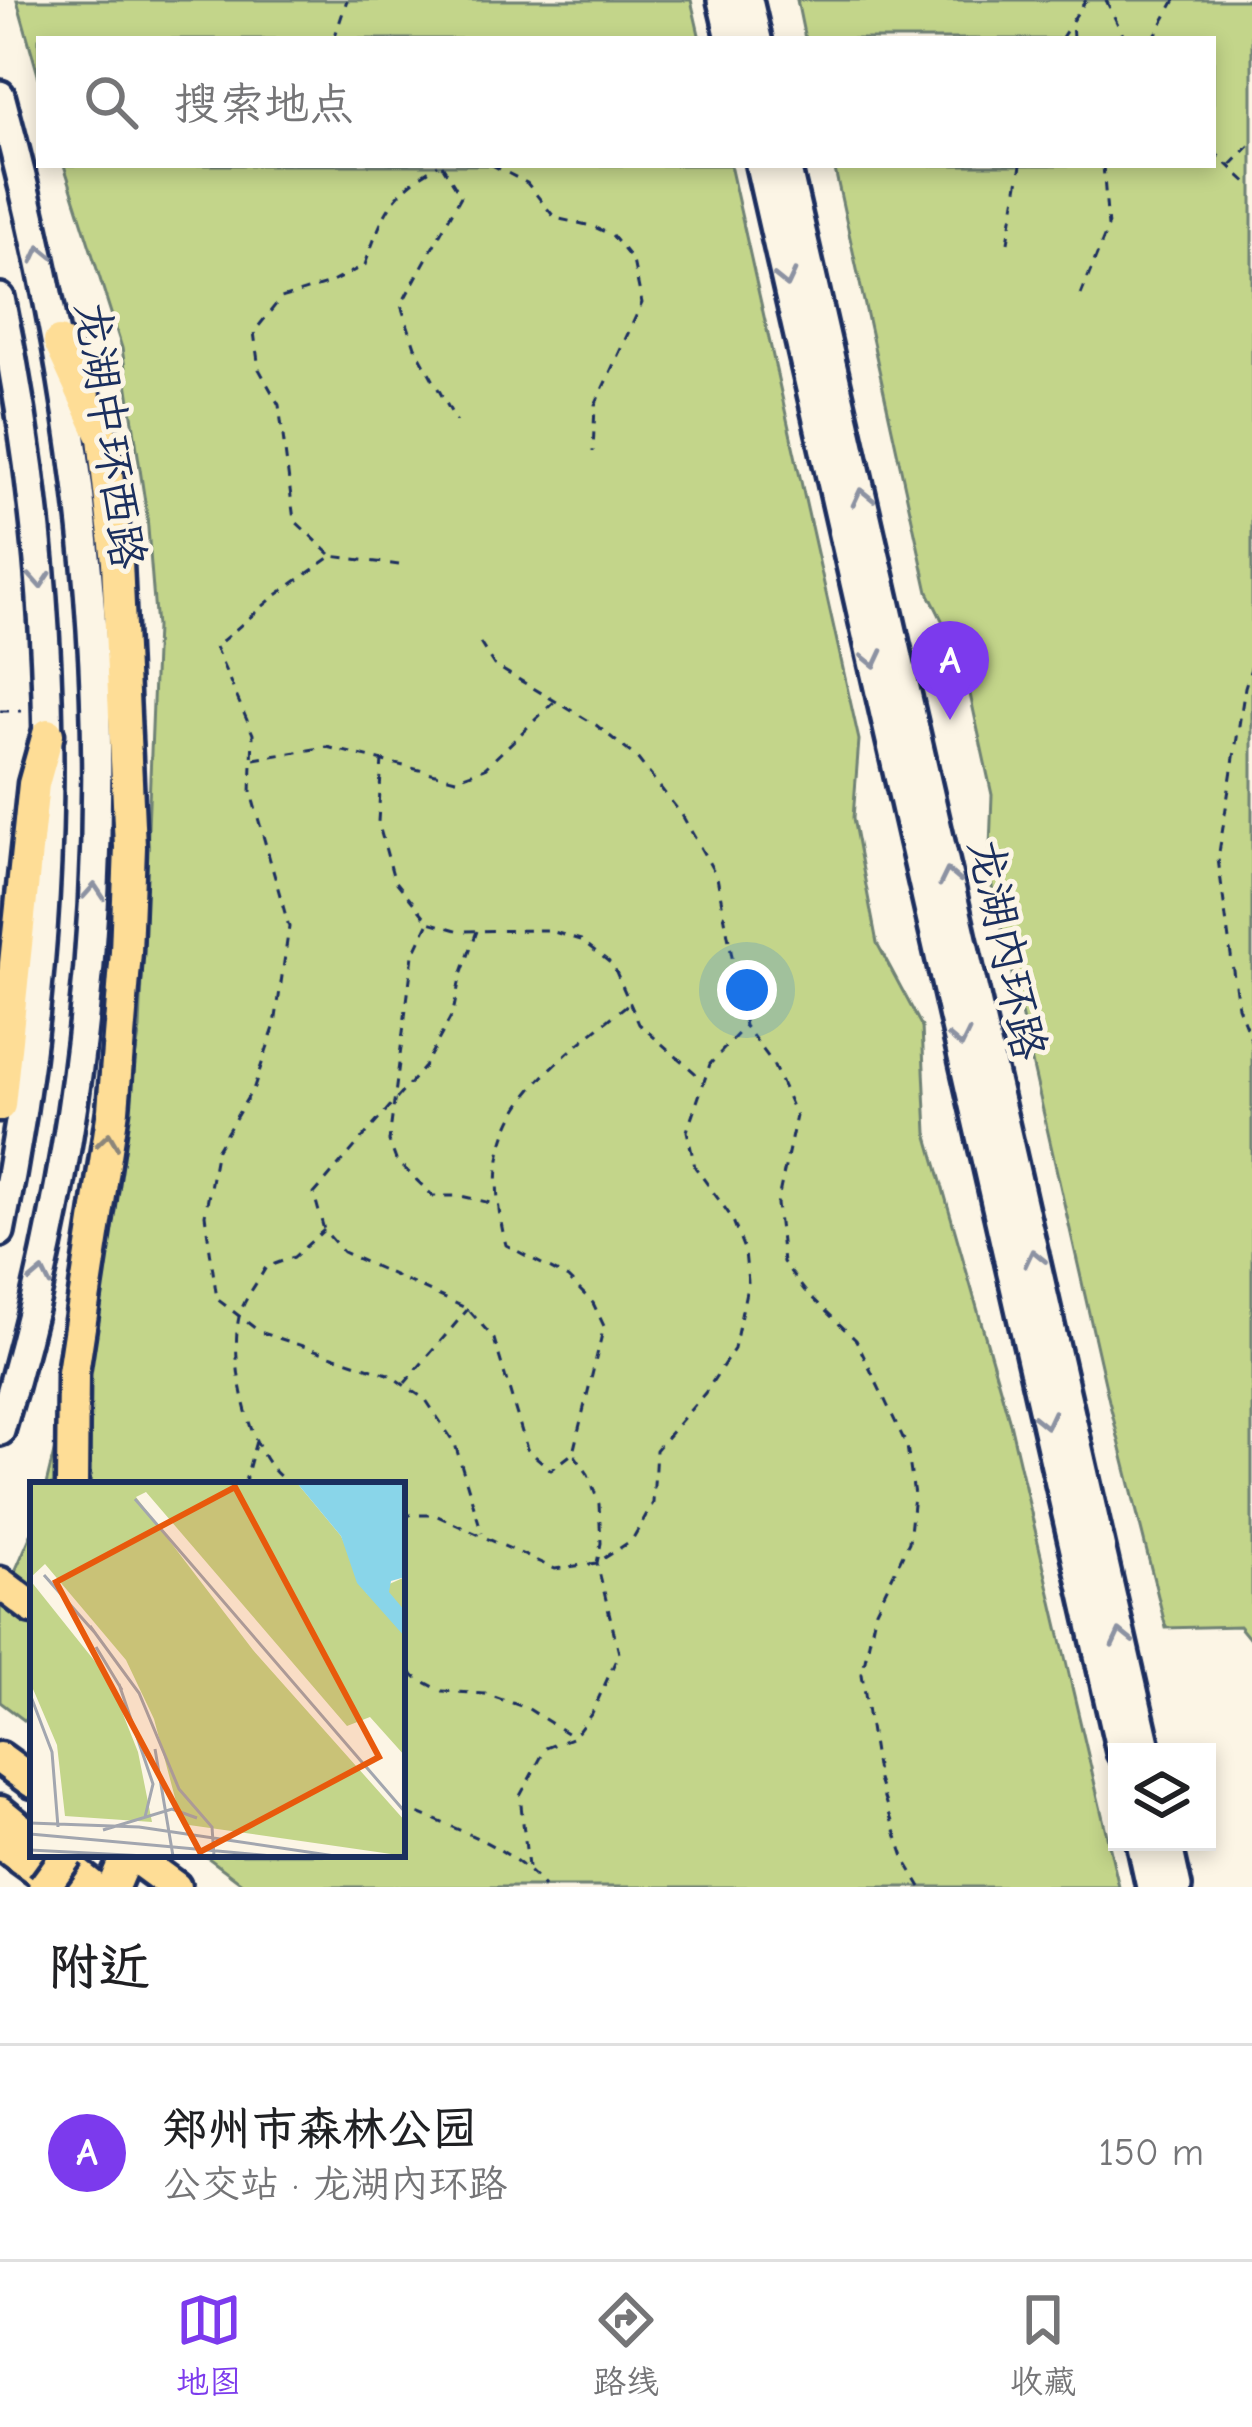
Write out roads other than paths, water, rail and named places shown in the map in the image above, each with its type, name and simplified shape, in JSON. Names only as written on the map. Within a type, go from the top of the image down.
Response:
[{"type":"main road","points":[[722,0],[729,36]]},
{"type":"main road","points":[[748,0],[756,36]]},
{"type":"main road","name":"龙湖中环西路","points":[[0,94],[59,342],[88,553],[98,848],[84,1036],[63,1162],[39,1287],[0,1431]]},
{"type":"main road","name":"龙湖内环路","points":[[761,168],[1118,1743]]},
{"type":"main road","name":"龙湖内环路","points":[[787,168],[1145,1743]]},
{"type":"main road","name":"龙湖中环西路","points":[[0,298],[33,502],[48,723],[48,845],[35,1030],[0,1232]]},
{"type":"main road","points":[[59,342],[103,438],[127,711],[130,847],[127,952],[113,1110],[71,1396],[72,1482]]},
{"type":"main road","points":[[0,1106],[34,784],[48,723]]},
{"type":"main road","points":[[0,1583],[30,1606]]},
{"type":"main road","points":[[0,1758],[30,1780]]},
{"type":"main road","points":[[0,1812],[30,1837]]},
{"type":"main road","points":[[0,1844],[62,1887]]},
{"type":"main road","points":[[1143,1851],[1151,1887]]},
{"type":"main road","points":[[1169,1851],[1177,1887]]},
{"type":"main road","points":[[56,1857],[93,1887]]},
{"type":"main road","points":[[44,1887],[66,1857]]},
{"type":"main road","points":[[113,1887],[127,1857]]},
{"type":"main road","points":[[132,1857],[175,1887]]},
{"type":"main road","points":[[168,1857],[188,1887]]},
{"type":"place","name":"郑州市森林公园","points":[[950,720]]}]
